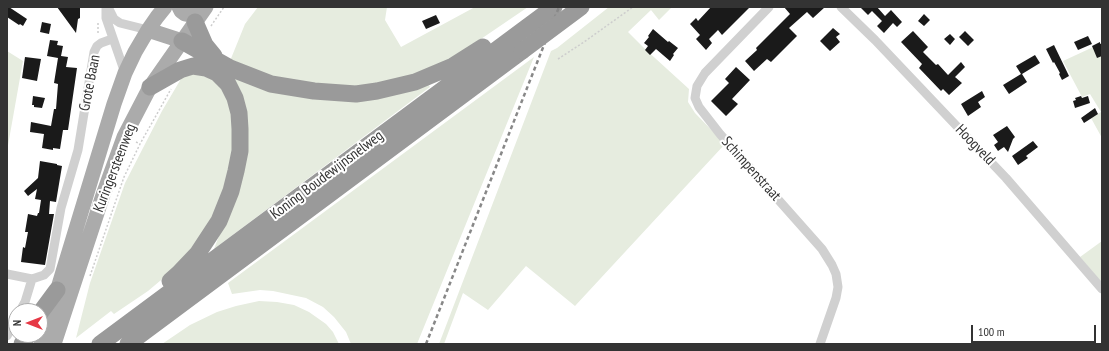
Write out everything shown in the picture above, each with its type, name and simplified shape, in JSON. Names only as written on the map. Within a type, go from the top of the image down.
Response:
[{"type":"highway","name":"Koning Boudewijnsnelweg","points":[[100,344],[554,7]]},
{"type":"highway","name":"Koning Boudewijnsnelweg","points":[[128,344],[581,7]]},
{"type":"highway","points":[[200,15],[205,45],[216,60]]},
{"type":"highway","points":[[182,41],[230,68],[271,84],[314,91],[356,94],[377,91],[415,82],[454,66],[517,25],[534,22]]},
{"type":"highway","points":[[150,88],[180,70],[193,66],[206,68],[216,73],[228,84],[235,98],[239,113],[240,129],[240,151],[236,172],[231,191],[219,221],[198,253],[179,273],[160,289],[153,305]]},
{"type":"highway","points":[[47,303],[57,290]]},
{"type":"main road","name":"Kuringersteenweg","points":[[41,344],[124,73],[148,30],[165,7]]},
{"type":"main road","points":[[179,7],[185,14],[200,15]]},
{"type":"main road","name":"Kuringersteenweg","points":[[54,344],[124,137],[150,88],[200,15]]},
{"type":"main road","points":[[148,30],[182,41]]},
{"type":"street","name":"Grote Baan","points":[[107,7],[114,19],[120,23],[148,30]]},
{"type":"street","name":"Grote Baan","points":[[107,7],[106,18],[124,73]]},
{"type":"street","name":"Schimpenstraat","points":[[768,7],[706,73],[697,86],[696,98],[698,107],[822,249],[832,265],[836,274],[838,287],[836,298],[820,344]]},
{"type":"street","name":"Hoogveld","points":[[841,7],[875,40],[1006,178],[1102,289]]},
{"type":"street","name":"Grote Baan","points":[[32,279],[44,275],[50,269],[61,208],[78,150],[94,52],[101,43],[112,39]]},
{"type":"street","points":[[7,274],[32,279],[24,303]]},
{"type":"path","points":[[211,26],[224,7]]},
{"type":"path","points":[[558,59],[633,7]]},
{"type":"path","points":[[90,276],[124,177],[140,144],[171,90]]},
{"type":"path","points":[[136,142],[140,144]]},
{"type":"shaded area","points":[[258,7],[387,7],[385,20],[401,47],[475,7],[528,7],[453,58],[409,78],[373,86],[337,88],[282,82],[230,61],[245,24]]},
{"type":"shaded area","points":[[609,7],[672,7],[659,20],[651,10],[628,32],[689,89],[688,102],[695,113],[725,144],[575,306],[526,266],[488,310],[463,293],[444,344],[439,344],[551,51],[557,48]]},
{"type":"shaded area","points":[[1102,43],[1102,138],[1091,118],[1101,112],[1090,94],[1082,97],[1063,61]]},
{"type":"shaded area","points":[[7,51],[23,61],[7,151]]},
{"type":"shaded area","points":[[534,57],[417,344],[351,344],[346,332],[334,317],[323,307],[306,298],[273,291],[260,290],[232,294],[228,283]]},
{"type":"shaded area","points":[[185,72],[202,72],[214,79],[224,90],[228,100],[232,119],[233,140],[231,161],[221,198],[204,233],[173,270],[148,291],[114,314],[111,311],[76,338],[90,283],[125,183],[162,111]]},
{"type":"shaded area","points":[[224,74],[277,93],[427,82],[430,87],[214,249],[235,194],[245,147]]},
{"type":"shaded area","points":[[1102,241],[1102,283],[1080,257]]},
{"type":"shaded area","points":[[259,301],[294,305],[309,312],[326,324],[333,332],[339,344],[162,344],[190,325],[217,312]]},
{"type":"building","points":[[7,7],[27,19],[23,26],[7,17]]},
{"type":"building","points":[[57,7],[80,7],[80,18],[78,19],[76,33]]},
{"type":"building","points":[[711,7],[750,7],[722,35],[718,30],[709,39],[712,43],[706,50],[696,39],[700,35],[690,24],[696,18],[698,21]]},
{"type":"building","points":[[784,7],[825,7],[813,18],[807,12],[789,28],[797,36],[771,62],[767,59],[754,71],[745,61],[790,14]]},
{"type":"building","points":[[860,7],[877,7],[885,16],[891,10],[902,22],[897,27],[893,23],[884,33],[877,26],[882,21],[872,11],[868,15]]},
{"type":"building","points":[[924,14],[930,20],[924,26],[918,21]]},
{"type":"building","points":[[436,15],[440,23],[426,29],[422,21]]},
{"type":"building","points":[[42,22],[51,24],[49,34],[40,32]]},
{"type":"building","points":[[833,28],[840,34],[836,37],[840,42],[830,51],[820,41]]},
{"type":"building","points":[[653,29],[668,42],[669,41],[678,48],[670,61],[656,49],[650,55],[645,50],[648,46],[644,43]]},
{"type":"building","points":[[913,31],[928,47],[923,52],[936,65],[938,64],[948,75],[961,62],[965,67],[955,77],[962,83],[949,95],[943,89],[941,91],[919,68],[922,64],[901,42]]},
{"type":"building","points":[[965,31],[974,40],[968,46],[959,37]]},
{"type":"building","points":[[950,34],[955,39],[950,45],[944,39]]},
{"type":"building","points":[[1088,36],[1092,44],[1078,50],[1074,42]]},
{"type":"building","points":[[50,40],[58,41],[57,45],[63,46],[61,56],[68,57],[66,67],[77,68],[68,130],[63,130],[60,149],[53,148],[53,150],[42,148],[44,134],[30,132],[31,122],[51,126],[54,109],[56,109],[58,84],[54,83],[58,58],[47,56]]},
{"type":"building","points":[[1100,42],[1100,44],[1102,43],[1102,56],[1097,58],[1092,46]]},
{"type":"building","points":[[1054,45],[1069,76],[1062,80],[1059,74],[1060,73],[1046,49]]},
{"type":"building","points":[[1035,55],[1040,63],[1022,74],[1027,82],[1009,94],[1003,85],[1021,74],[1016,66]]},
{"type":"building","points":[[25,57],[41,59],[37,81],[22,78]]},
{"type":"building","points":[[736,67],[750,80],[732,99],[738,104],[726,116],[711,101],[729,83],[725,79]]},
{"type":"building","points":[[982,91],[985,97],[978,102],[981,107],[968,116],[961,104]]},
{"type":"building","points":[[33,96],[45,98],[42,108],[34,107],[34,105],[32,105]]},
{"type":"building","points":[[1081,96],[1082,98],[1088,96],[1090,103],[1075,108],[1073,101],[1076,100],[1075,98]]},
{"type":"building","points":[[1095,108],[1098,114],[1084,123],[1081,118]]},
{"type":"building","points":[[1007,126],[1015,137],[1008,152],[1004,147],[998,151],[994,145],[998,142],[993,135]]},
{"type":"building","points":[[1033,141],[1038,147],[1026,156],[1028,158],[1018,165],[1012,156]]},
{"type":"building","points":[[40,161],[62,166],[56,202],[50,201],[49,214],[54,214],[45,265],[21,262],[23,247],[25,248],[28,232],[25,232],[28,214],[37,216],[39,213],[41,200],[35,199],[37,189],[28,196],[24,191],[38,178]]},
{"type":"railway","points":[[426,344],[559,7]]}]
